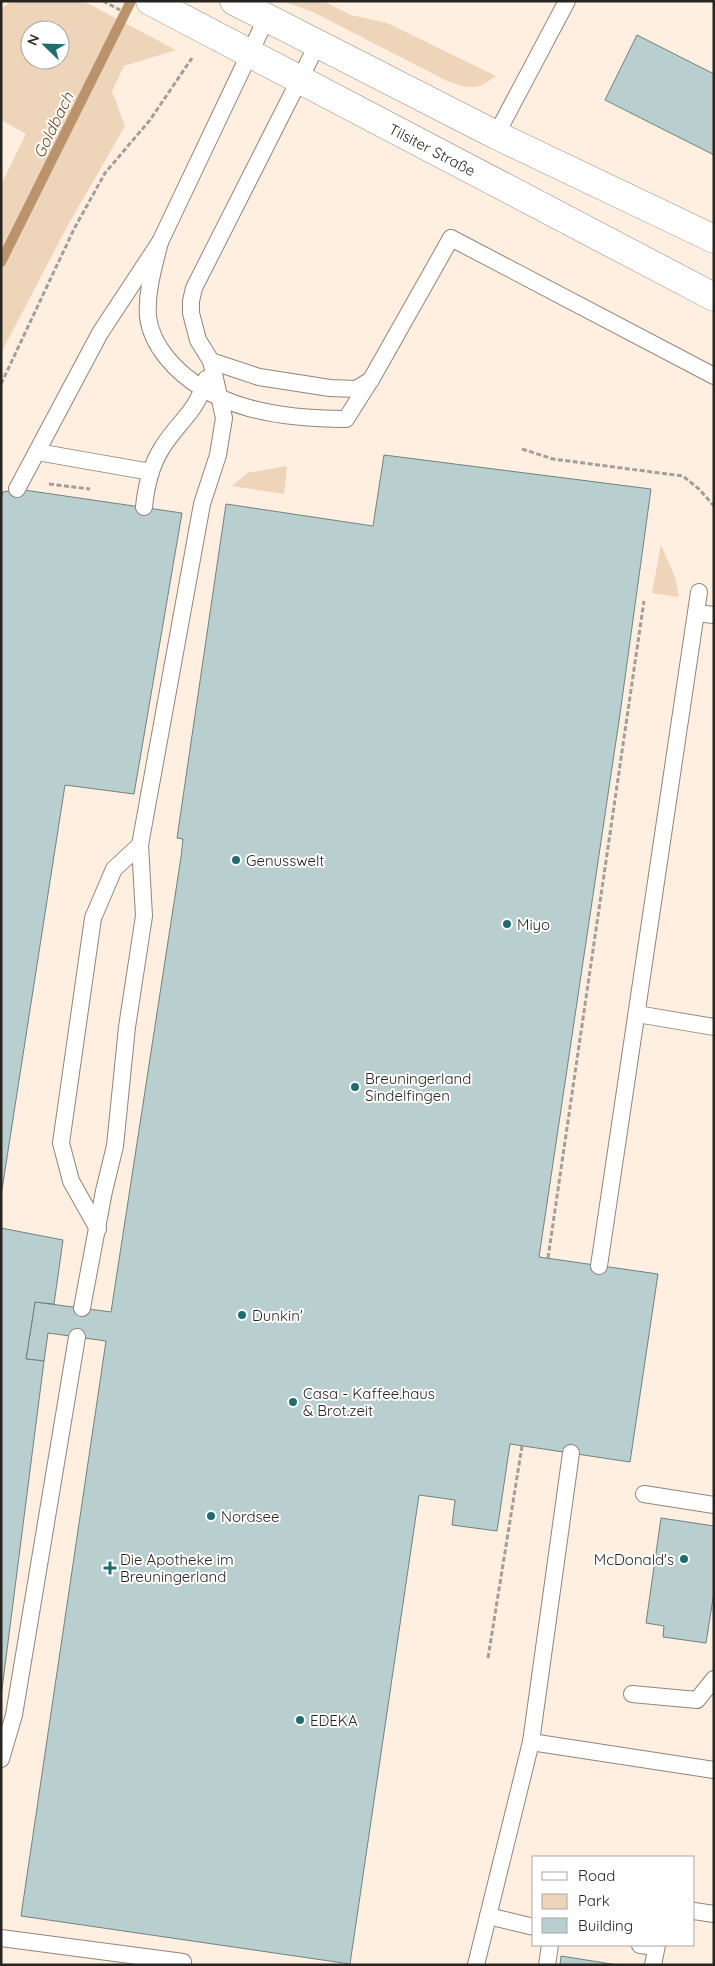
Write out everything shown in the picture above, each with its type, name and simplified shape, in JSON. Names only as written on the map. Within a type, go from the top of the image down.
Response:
[{"type":"main road","points":[[234,1],[496,135],[705,235]]},
{"type":"main road","name":"Tilsiter Straße","points":[[162,7],[248,54],[709,295]]},
{"type":"lane","points":[[496,135],[567,1]]},
{"type":"lane","points":[[19,485],[100,332],[160,242],[266,19]]},
{"type":"lane","points":[[82,1308],[104,1191],[115,1146],[128,1027],[144,916],[140,846],[202,504],[218,455],[224,418],[211,362],[198,340],[191,301],[194,288],[317,45]]},
{"type":"lane","points":[[160,242],[150,280],[148,317],[153,336],[161,351],[186,379],[219,397],[253,409],[290,417],[346,419],[372,378],[451,238],[714,376]]},
{"type":"lane","points":[[211,362],[259,376],[348,390],[359,388],[372,378]]},
{"type":"lane","points":[[144,507],[151,472],[162,448],[194,408],[203,389],[211,362]]},
{"type":"lane","points":[[37,452],[151,472]]},
{"type":"lane","points":[[599,1266],[699,592]]},
{"type":"lane","points":[[696,613],[714,616]]},
{"type":"lane","points":[[98,1229],[70,1181],[61,1143],[93,918],[114,869],[140,846]]},
{"type":"lane","points":[[637,1014],[714,1027]]},
{"type":"lane","points":[[1,1758],[14,1715],[77,1337]]},
{"type":"lane","points":[[476,1965],[532,1742],[571,1453]]},
{"type":"lane","points":[[644,1494],[714,1505]]},
{"type":"lane","points":[[632,1694],[697,1700],[714,1679]]},
{"type":"lane","points":[[532,1742],[714,1770]]},
{"type":"lane","points":[[695,1911],[714,1914]]},
{"type":"lane","points":[[488,1916],[532,1927]]},
{"type":"lane","points":[[1,1938],[182,1962],[182,1965]]},
{"type":"lane","points":[[547,1965],[550,1946]]},
{"type":"lane","points":[[651,1946],[653,1965]]},
{"type":"path","points":[[1,384],[74,229],[105,173],[150,120],[198,50]]},
{"type":"path","points":[[522,450],[554,459],[683,476],[699,489],[714,506]]},
{"type":"path","points":[[19,485],[97,490]]},
{"type":"path","points":[[548,1258],[644,601]]},
{"type":"path","points":[[488,1658],[522,1446]]},
{"type":"shaded area","points":[[1,1],[714,1],[714,1965],[1,1965]]},
{"type":"green space","points":[[12,1],[80,1],[176,50],[124,66],[112,91],[125,126],[68,225],[1,353],[1,185],[26,134],[1,120],[1,9]]},
{"type":"green space","points":[[282,1],[323,1],[351,15],[387,23],[496,76],[483,84],[473,87],[455,84],[313,12]]},
{"type":"green space","points":[[287,466],[284,494],[232,486],[247,473]]},
{"type":"green space","points":[[661,545],[675,577],[679,597],[652,593]]},
{"type":"building","points":[[637,35],[714,74],[714,155],[605,100]]},
{"type":"building","name":"Breuningerland Sindelfingen","points":[[384,455],[651,489],[620,714],[539,1257],[658,1274],[630,1462],[510,1444],[497,1531],[452,1525],[455,1500],[419,1495],[350,1964],[21,1916],[106,1341],[48,1333],[44,1361],[26,1359],[35,1302],[111,1312],[181,857],[183,839],[177,838],[226,504],[373,526]]},
{"type":"building","points":[[17,489],[182,513],[134,794],[65,785],[1,1196],[1,497],[3,492]]},
{"type":"building","points":[[1,1228],[63,1240],[54,1304],[35,1302],[26,1359],[44,1361],[1,1697]]},
{"type":"building","name":"McDonald's","points":[[661,1518],[714,1526],[714,1592],[706,1643],[663,1637],[664,1626],[646,1623]]},
{"type":"building","points":[[561,1956],[618,1965],[560,1965]]},
{"type":"waterway","name":"Goldbach","points":[[1,262],[131,1]]},
{"type":"place","name":"Genusswelt","points":[[236,860]]},
{"type":"place","name":"Miyo","points":[[507,924]]},
{"type":"place","name":"Breuningerland Sindelfingen","points":[[355,1087]]},
{"type":"place","name":"Dunkin'","points":[[242,1315]]},
{"type":"place","name":"Casa - Kaffee.haus & Brot.zeit","points":[[293,1402]]},
{"type":"place","name":"Nordsee","points":[[211,1516]]},
{"type":"place","name":"McDonald's","points":[[684,1559]]},
{"type":"place","name":"Die Apotheke im Breuningerland","points":[[110,1568]]},
{"type":"place","name":"EDEKA","points":[[300,1720]]}]
